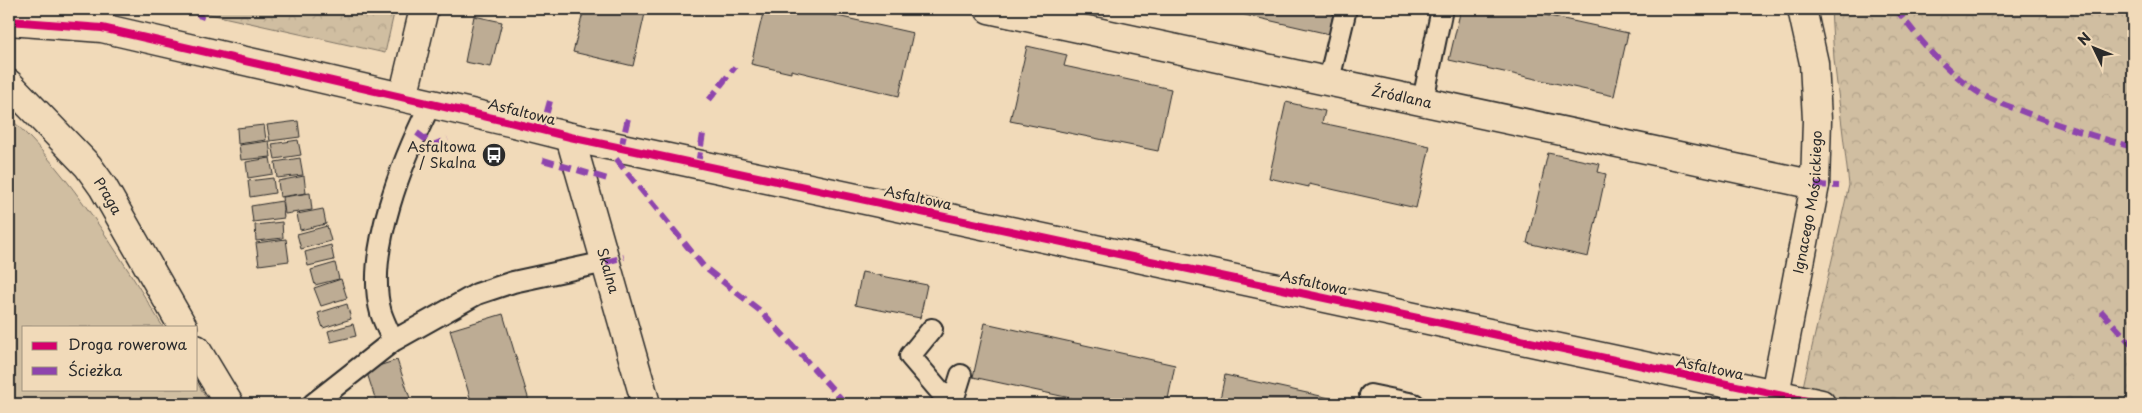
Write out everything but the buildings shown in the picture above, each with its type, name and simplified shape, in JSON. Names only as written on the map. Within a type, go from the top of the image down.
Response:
[{"type":"street","points":[[403,97],[424,9]]},
{"type":"street","name":"Źródlana","points":[[989,9],[1815,185]]},
{"type":"street","name":"Ignacego Mościckiego","points":[[1775,394],[1815,185],[1817,120],[1814,63],[1802,9]]},
{"type":"street","name":"Asfaltowa","points":[[9,21],[102,28],[431,103],[570,137],[1821,404]]},
{"type":"street","name":"Praga","points":[[9,84],[88,166],[103,187],[182,326]]},
{"type":"street","name":"Skalna","points":[[570,137],[646,404]]},
{"type":"street","points":[[198,353],[229,404]]},
{"type":"lane","points":[[1329,80],[1346,9]]},
{"type":"lane","points":[[1423,100],[1442,9]]},
{"type":"lane","points":[[393,341],[381,312],[377,281],[382,235],[400,174],[431,103]]},
{"type":"lane","points":[[313,404],[393,341],[477,294],[513,282],[606,262]]},
{"type":"lane","points":[[932,329],[910,356],[952,404]]},
{"type":"lane","points":[[952,404],[961,374]]},
{"type":"lane","points":[[1370,395],[1414,404]]},
{"type":"green space","points":[[187,9],[395,9],[385,53]]},
{"type":"green space","points":[[1831,9],[2133,9],[2133,404],[1799,404],[1849,185],[1834,59]]},
{"type":"green space","points":[[9,117],[32,140],[74,190],[129,271],[162,326],[22,326],[22,390],[198,390],[198,384],[210,404],[9,404]]},
{"type":"marked path","points":[[195,9],[201,17],[199,22]]},
{"type":"marked path","points":[[1896,9],[1941,61],[1961,80],[1984,96],[2051,122],[2133,147]]},
{"type":"marked path","points":[[709,100],[735,67]]},
{"type":"marked path","points":[[542,130],[550,101]]},
{"type":"marked path","points":[[621,148],[628,118]]},
{"type":"marked path","points":[[417,133],[433,145],[448,139]]},
{"type":"marked path","points":[[698,164],[703,134]]},
{"type":"marked path","points":[[616,159],[704,267],[763,313],[846,404]]},
{"type":"marked path","points":[[543,160],[611,180]]},
{"type":"marked path","points":[[1815,185],[1839,186]]},
{"type":"marked path","points":[[606,262],[624,257]]},
{"type":"marked path","points":[[2101,311],[2133,346]]},
{"type":"cycle path","points":[[9,21],[102,28],[570,137],[1821,404]]},
{"type":"place","name":"Asfaltowa / Skalna","points":[[494,155]]}]
